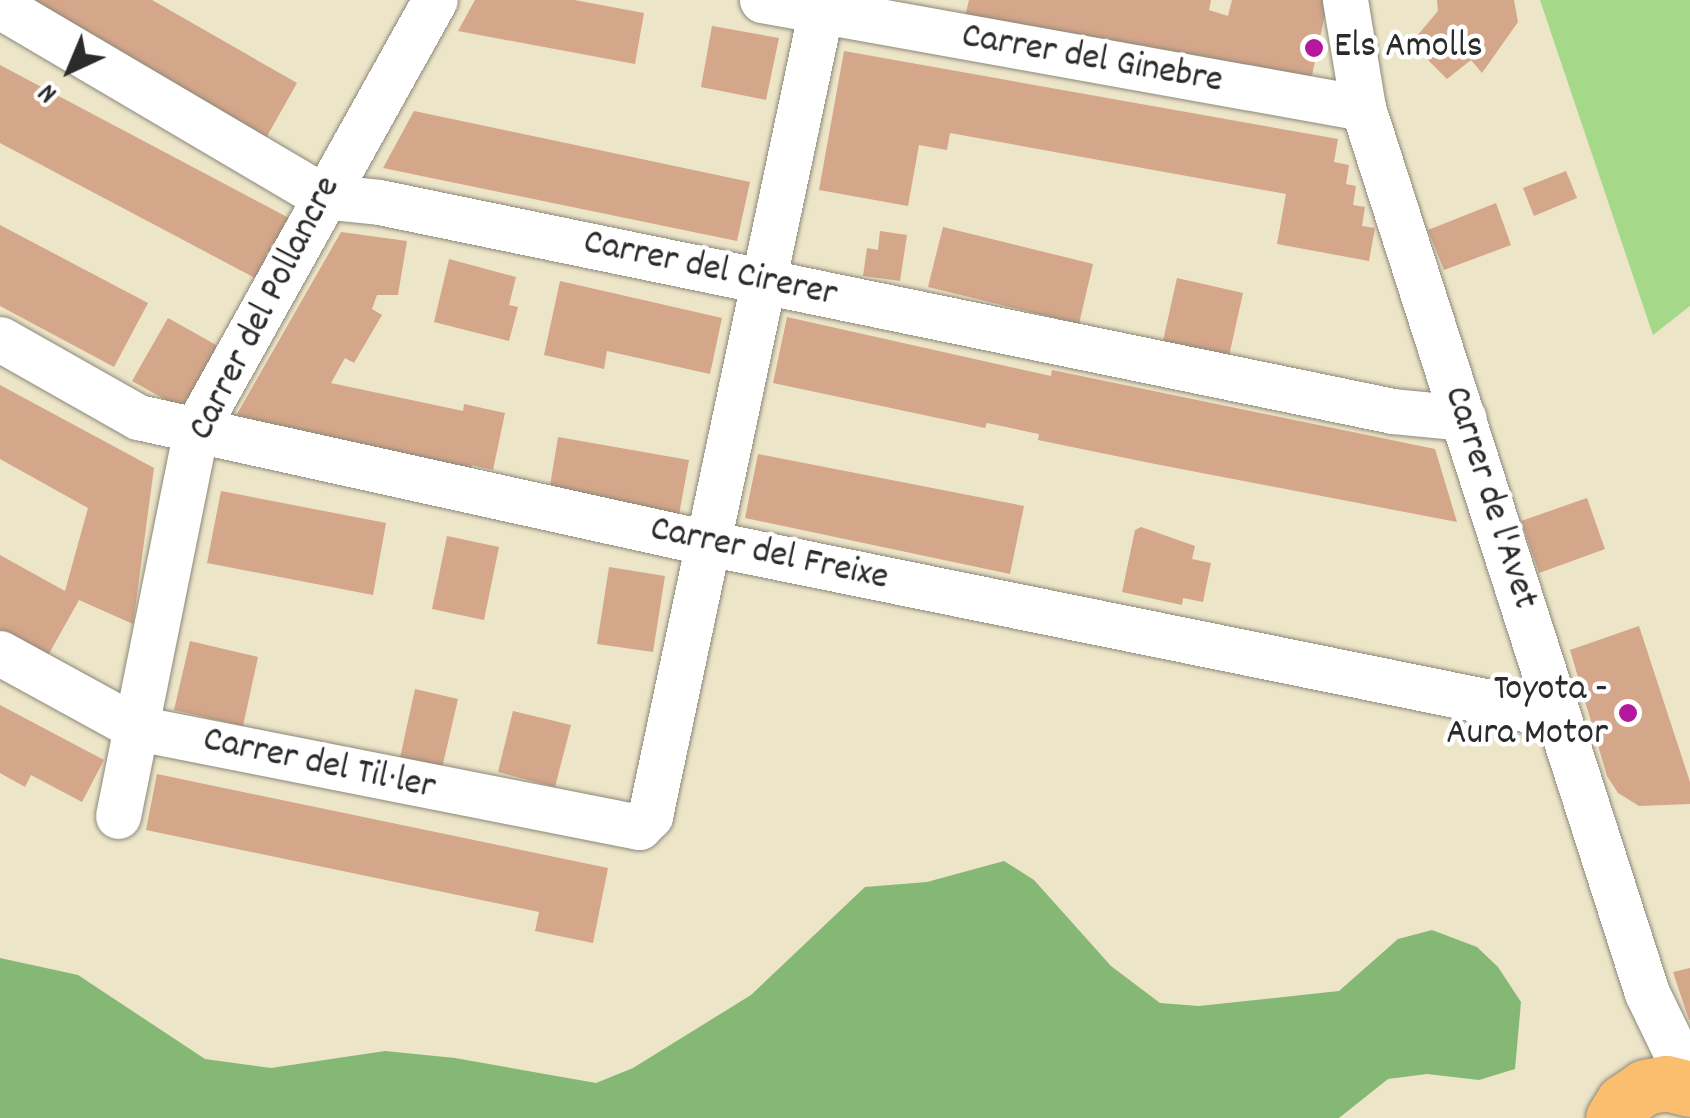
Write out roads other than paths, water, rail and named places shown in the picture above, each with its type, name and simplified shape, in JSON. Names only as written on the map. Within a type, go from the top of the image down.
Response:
[{"type":"main road","points":[[1614,1114],[1633,1093],[1655,1083],[1690,1086]]},
{"type":"street","name":"Carrer del Pollancre","points":[[118,816],[196,429],[434,0]]},
{"type":"street","name":"Carrer del Ginebre","points":[[762,0],[822,6],[1363,108]]},
{"type":"street","name":"Carrer de l'Avet","points":[[1344,0],[1363,108],[1648,993],[1690,1086]]},
{"type":"street","name":"Carrer del Cirerer","points":[[0,6],[322,196],[380,202],[1393,412],[1464,418]]},
{"type":"street","points":[[708,544],[822,6]]},
{"type":"street","name":"Carrer del Freixe","points":[[0,340],[138,417],[708,544],[1558,716]]},
{"type":"street","name":"Carrer del Til·ler","points":[[0,653],[137,728],[632,829],[650,816],[708,544]]},
{"type":"street","name":"Carrer de l'Avet","points":[[1614,1114],[1645,1039],[1648,993]]},
{"type":"place","name":"Els Amolls","points":[[1314,48]]},
{"type":"place","name":"Toyota - Aura Motor","points":[[1628,713]]}]
